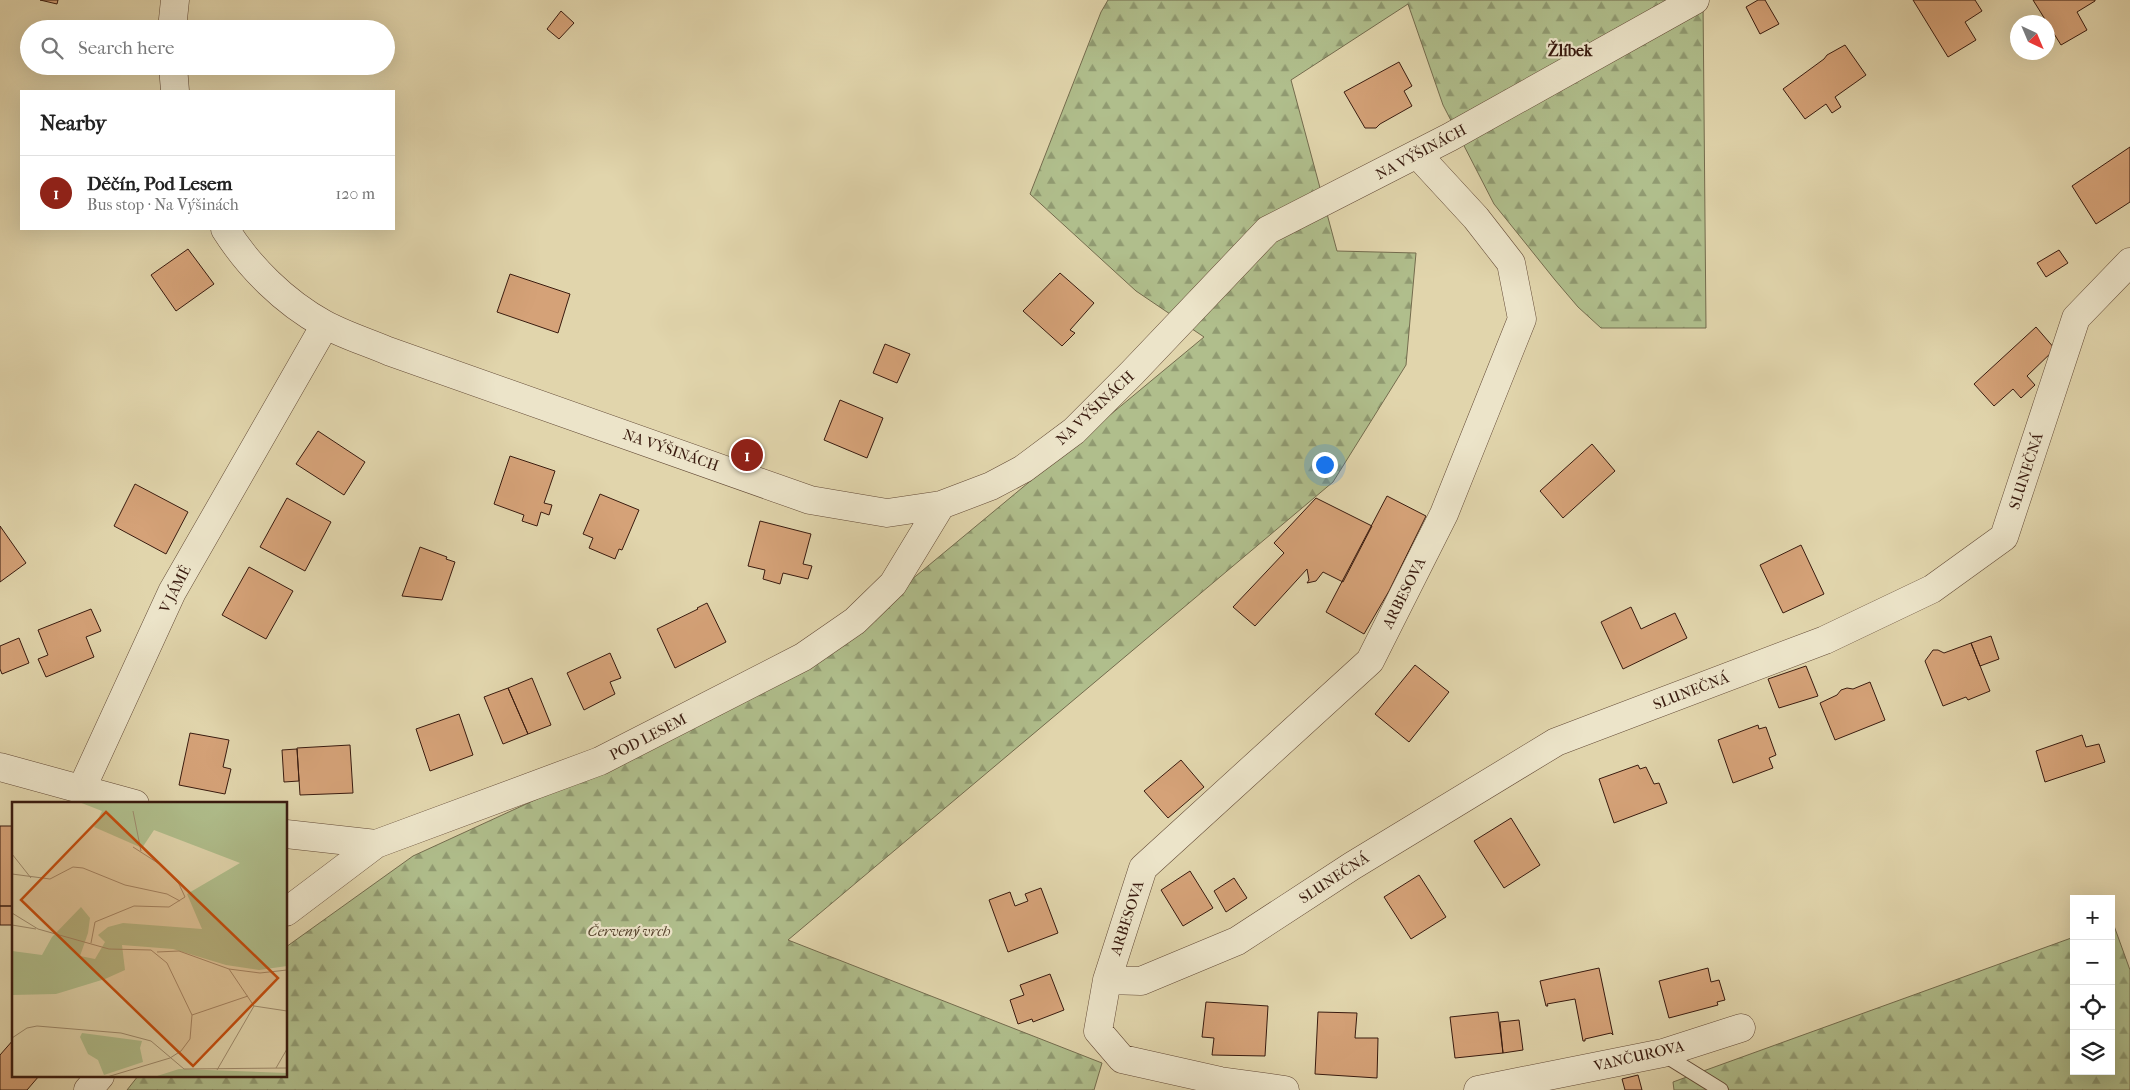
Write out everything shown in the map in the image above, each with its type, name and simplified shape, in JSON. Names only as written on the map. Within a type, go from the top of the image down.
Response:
[{"type":"street","points":[[173,20],[175,0]]},
{"type":"street","name":"NA VÝŠINÁCH","points":[[226,230],[244,256],[294,306],[325,325],[388,351],[810,500],[886,513],[940,505],[991,486],[1023,469],[1074,430],[1132,373],[1268,230],[1450,137],[1695,0]]},
{"type":"street","points":[[174,75],[175,90]]},
{"type":"street","name":"ARBESOVA","points":[[1107,980],[1143,868],[1370,661],[1444,514],[1522,319],[1512,263],[1476,218],[1417,154]]},
{"type":"street","name":"SLUNEČNÁ","points":[[1107,980],[1140,981],[1237,941],[1352,866],[1556,742],[1825,640],[1932,588],[2004,537],[2076,318],[2130,262]]},
{"type":"street","name":"V JÁMĚ","points":[[82,788],[172,592],[325,325]]},
{"type":"street","name":"POD LESEM","points":[[288,834],[376,844],[600,761],[803,657],[855,621],[893,584],[940,505]]},
{"type":"street","points":[[0,767],[128,802]]},
{"type":"street","points":[[288,910],[376,844]]},
{"type":"street","points":[[1107,980],[1098,1031],[1122,1059],[1220,1081],[1285,1090]]},
{"type":"street","name":"VANČUROVA","points":[[1478,1090],[1663,1054],[1741,1028]]},
{"type":"street","points":[[88,1090],[98,1078]]},
{"type":"lane","points":[[1663,1054],[1722,1090]]},
{"type":"green space","name":"Červený vrch","points":[[1108,0],[1703,0],[1706,328],[1601,328],[1578,307],[1494,204],[1443,105],[1408,4],[1291,80],[1337,251],[1416,253],[1406,365],[1333,482],[788,940],[1102,1063],[1094,1090],[127,1090],[136,1078],[288,1078],[288,946],[413,856],[722,714],[858,624],[1204,337],[1136,291],[1030,194],[1101,12]]},
{"type":"green space","points":[[2115,929],[2130,970],[2130,1090],[1674,1090],[1673,1082],[2070,938],[2070,1075],[2115,1075]]},
{"type":"building","points":[[40,0],[58,0],[57,4]]},
{"type":"building","points":[[1758,0],[1765,0],[1779,24],[1760,34],[1746,7]]},
{"type":"building","points":[[1913,0],[1975,0],[1982,11],[1965,22],[1976,40],[1948,57]]},
{"type":"building","points":[[2033,0],[2095,0],[2077,12],[2087,30],[2061,45],[2055,35],[2055,15],[2042,15]]},
{"type":"building","points":[[561,11],[574,23],[559,39],[547,29]]},
{"type":"building","points":[[1845,45],[1866,75],[1835,97],[1841,107],[1832,113],[1826,104],[1805,119],[1783,89],[1827,55]]},
{"type":"building","points":[[1399,62],[1412,86],[1404,91],[1412,106],[1376,128],[1365,128],[1344,92]]},
{"type":"building","points":[[2130,147],[2130,202],[2096,224],[2072,186]]},
{"type":"building","points":[[188,249],[214,284],[176,311],[151,275]]},
{"type":"building","points":[[2059,250],[2068,263],[2046,277],[2037,263]]},
{"type":"building","points":[[1060,273],[1094,303],[1070,330],[1075,333],[1062,346],[1023,311]]},
{"type":"building","points":[[510,274],[570,294],[558,333],[497,312]]},
{"type":"building","points":[[2036,327],[2055,349],[2027,376],[2035,385],[2021,398],[2013,389],[1994,406],[1974,384]]},
{"type":"building","points":[[885,344],[910,354],[897,383],[873,373]]},
{"type":"building","points":[[840,400],[883,418],[867,458],[824,440]]},
{"type":"building","points":[[318,431],[365,462],[344,495],[296,464]]},
{"type":"building","points":[[1592,444],[1615,471],[1563,518],[1540,491]]},
{"type":"building","points":[[510,456],[555,471],[544,503],[552,505],[549,515],[541,512],[537,526],[522,521],[524,515],[494,504]]},
{"type":"building","points":[[135,484],[188,512],[166,554],[114,526]]},
{"type":"building","points":[[600,494],[639,510],[622,550],[619,549],[615,559],[589,548],[593,538],[583,534]]},
{"type":"building","points":[[1387,496],[1426,516],[1389,591],[1364,634],[1326,612]]},
{"type":"building","points":[[287,498],[331,522],[305,571],[260,547]]},
{"type":"building","points":[[1316,498],[1372,526],[1343,582],[1323,572],[1316,581],[1307,583],[1309,580],[1307,569],[1255,626],[1233,607],[1284,553],[1274,543]]},
{"type":"building","points":[[760,521],[811,534],[803,564],[812,566],[808,579],[783,573],[780,584],[763,579],[765,570],[748,566]]},
{"type":"building","points":[[0,526],[26,563],[0,582]]},
{"type":"building","points":[[1801,545],[1824,594],[1783,613],[1760,565]]},
{"type":"building","points":[[420,547],[455,562],[442,600],[402,596]]},
{"type":"building","points":[[249,567],[293,591],[266,639],[222,615]]},
{"type":"building","points":[[707,603],[726,642],[675,668],[657,629]]},
{"type":"building","points":[[1631,607],[1641,629],[1675,613],[1687,638],[1623,669],[1601,622]]},
{"type":"building","points":[[91,609],[101,631],[86,637],[94,657],[46,677],[38,659],[48,655],[38,630]]},
{"type":"building","points":[[1991,636],[1999,659],[1980,666],[1971,643]]},
{"type":"building","points":[[19,638],[29,663],[2,674],[0,669],[0,646]]},
{"type":"building","points":[[1971,643],[1990,691],[1968,700],[1966,697],[1943,706],[1925,661],[1933,650],[1944,653]]},
{"type":"building","points":[[610,653],[621,678],[610,682],[615,694],[584,710],[567,673]]},
{"type":"building","points":[[1415,665],[1449,692],[1409,742],[1375,714]]},
{"type":"building","points":[[1806,666],[1818,696],[1779,708],[1768,679]]},
{"type":"building","points":[[532,678],[551,725],[528,734],[508,688]]},
{"type":"building","points":[[1870,682],[1885,720],[1835,740],[1820,703],[1837,695],[1841,690],[1853,689]]},
{"type":"building","points":[[508,688],[528,734],[503,744],[484,697]]},
{"type":"building","points":[[459,714],[473,755],[430,771],[416,729]]},
{"type":"building","points":[[1758,725],[1759,729],[1766,727],[1776,755],[1769,758],[1773,768],[1733,783],[1718,740]]},
{"type":"building","points":[[190,733],[229,740],[223,767],[231,769],[225,794],[179,785]]},
{"type":"building","points":[[2082,735],[2086,747],[2099,744],[2105,762],[2045,782],[2036,751]]},
{"type":"building","points":[[350,745],[353,793],[300,795],[297,748]]},
{"type":"building","points":[[297,749],[299,781],[284,782],[282,750]]},
{"type":"building","points":[[1181,760],[1204,787],[1168,818],[1144,791]]},
{"type":"building","points":[[1638,765],[1640,769],[1646,767],[1654,784],[1659,783],[1667,803],[1614,823],[1599,779]]},
{"type":"building","points":[[1511,818],[1540,865],[1504,888],[1474,841]]},
{"type":"building","points":[[0,826],[12,826],[12,906],[0,906]]},
{"type":"building","points":[[1190,871],[1213,908],[1183,926],[1161,890]]},
{"type":"building","points":[[1419,875],[1446,917],[1411,939],[1384,897]]},
{"type":"building","points":[[1234,878],[1247,898],[1226,912],[1214,891]]},
{"type":"building","points":[[1041,888],[1058,933],[1008,952],[989,900],[1010,892],[1015,906],[1028,901],[1025,894]]},
{"type":"building","points":[[0,906],[12,906],[12,925],[0,925]]},
{"type":"building","points":[[1599,968],[1613,1035],[1611,1033],[1583,1041],[1575,999],[1547,1004],[1548,1006],[1546,1006],[1540,981]]},
{"type":"building","points":[[1708,968],[1711,982],[1719,980],[1725,1000],[1717,1002],[1718,1005],[1669,1018],[1659,981]]},
{"type":"building","points":[[1050,974],[1064,1010],[1033,1022],[1032,1019],[1018,1024],[1010,1000],[1024,995],[1020,985]]},
{"type":"building","points":[[1206,1002],[1268,1006],[1265,1056],[1212,1055],[1214,1038],[1202,1037]]},
{"type":"building","points":[[1318,1012],[1357,1013],[1355,1038],[1378,1038],[1377,1078],[1315,1074]]},
{"type":"building","points":[[1498,1012],[1503,1053],[1455,1058],[1450,1017]]},
{"type":"building","points":[[1519,1020],[1523,1050],[1503,1053],[1500,1022]]},
{"type":"building","points":[[12,1041],[12,1078],[37,1078],[27,1090],[0,1090],[0,1055]]},
{"type":"building","points":[[1638,1075],[1642,1090],[1625,1090],[1622,1079]]},
{"type":"place","name":"Děčín, Pod Lesem","points":[[747,455]]},
{"type":"district","name":"Žlíbek","points":[[1570,50]]}]
